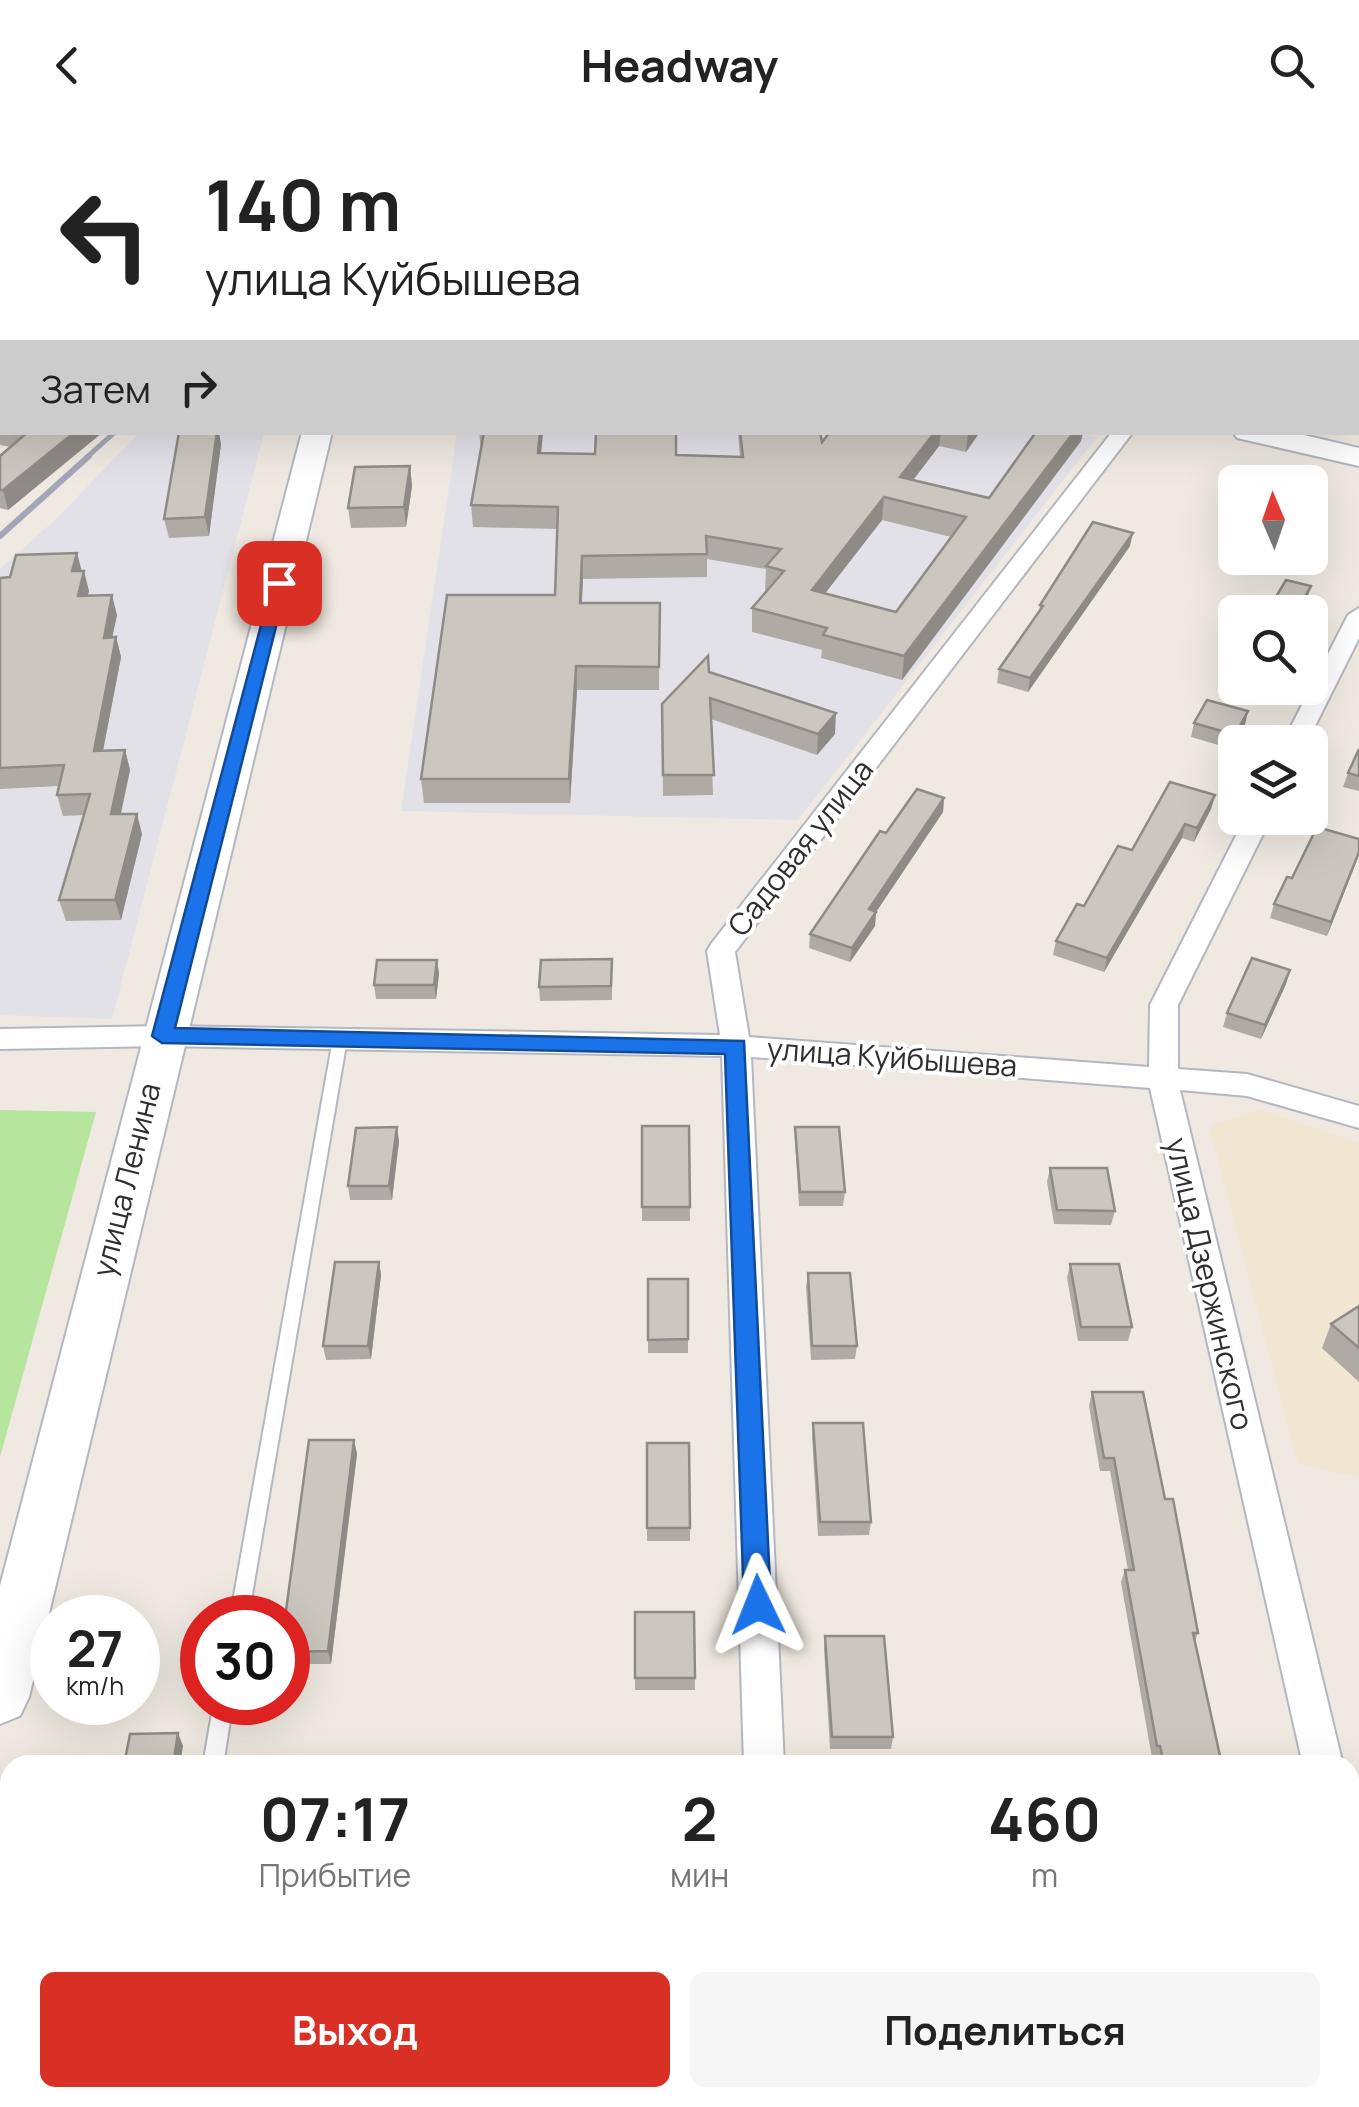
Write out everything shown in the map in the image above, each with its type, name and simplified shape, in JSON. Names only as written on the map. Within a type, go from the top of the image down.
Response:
[{"type":"street","name":"улица Ленина","points":[[0,1697],[162,1036],[316,435]]},
{"type":"street","name":"Садовая улица","points":[[764,1755],[736,1046],[722,950],[1121,435]]},
{"type":"street","points":[[1261,435],[1359,457]]},
{"type":"street","points":[[1304,725],[1359,615]]},
{"type":"street","name":"улица Дзержинского","points":[[1249,835],[1164,1005],[1164,1079],[1251,1469],[1321,1755]]},
{"type":"street","name":"улица Куйбышева","points":[[0,1038],[162,1036],[736,1046],[1247,1085],[1359,1117]]},
{"type":"lane","points":[[243,1595],[340,1038]]},
{"type":"lane","points":[[215,1755],[220,1725]]},
{"type":"shaded area","points":[[137,435],[263,435],[112,1019],[0,1015],[0,569],[56,519]]},
{"type":"shaded area","points":[[457,435],[1097,437],[798,820],[401,811]]},
{"type":"shaded area","points":[[1261,1110],[1359,1143],[1359,1477],[1298,1464],[1209,1126]]},
{"type":"green space","points":[[0,1110],[96,1112],[0,1457]]},
{"type":"building","points":[[24,435],[71,435],[3,490],[0,456]]},
{"type":"building","points":[[178,435],[217,435],[205,517],[164,519]]},
{"type":"building","points":[[483,435],[540,435],[538,453],[595,454],[596,435],[676,435],[676,455],[743,457],[740,435],[821,435],[822,442],[828,435],[933,435],[900,477],[989,498],[1034,435],[1072,435],[904,656],[823,635],[827,628],[752,608],[784,571],[766,566],[781,549],[706,536],[707,554],[582,556],[580,603],[660,603],[659,667],[576,666],[569,779],[421,779],[447,595],[555,595],[558,507],[471,505]],"holes":[[[884,497],[966,517],[896,612],[812,590]]]},
{"type":"building","points":[[410,466],[404,507],[348,508],[355,467]]},
{"type":"building","points":[[1093,522],[1133,533],[1030,678],[999,669],[1043,606],[1040,605]]},
{"type":"building","points":[[77,553],[72,571],[84,571],[78,596],[112,595],[104,638],[116,637],[94,751],[125,750],[111,814],[137,814],[115,900],[59,900],[90,794],[57,795],[64,765],[0,768],[0,578],[10,577],[16,555]]},
{"type":"building","points":[[1286,580],[1311,586],[1306,595],[1277,595]]},
{"type":"building","points":[[708,656],[709,672],[836,713],[818,734],[710,698],[714,775],[663,775],[662,704]]},
{"type":"building","points":[[1207,700],[1248,711],[1240,725],[1218,725],[1218,730],[1194,723]]},
{"type":"building","points":[[1359,749],[1359,776],[1348,773]]},
{"type":"building","points":[[1170,782],[1215,795],[1197,828],[1185,824],[1107,958],[1056,941],[1077,904],[1084,906],[1118,846],[1132,850]]},
{"type":"building","points":[[917,789],[944,798],[869,909],[876,912],[852,948],[810,934],[880,831],[886,833]]},
{"type":"building","points":[[1328,830],[1359,839],[1359,852],[1331,922],[1274,904],[1287,877],[1292,878],[1313,835],[1328,835]]},
{"type":"building","points":[[1252,958],[1290,970],[1265,1025],[1227,1013]]},
{"type":"building","points":[[612,959],[611,986],[539,987],[541,960]]},
{"type":"building","points":[[377,960],[437,960],[434,985],[374,985]]},
{"type":"building","points":[[642,1126],[689,1126],[690,1207],[642,1207]]},
{"type":"building","points":[[397,1127],[389,1186],[348,1186],[356,1128]]},
{"type":"building","points":[[795,1127],[839,1127],[845,1192],[800,1192]]},
{"type":"building","points":[[1050,1168],[1107,1168],[1115,1211],[1057,1210]]},
{"type":"building","points":[[335,1262],[379,1262],[368,1346],[323,1346]]},
{"type":"building","points":[[1070,1264],[1119,1264],[1132,1327],[1081,1327]]},
{"type":"building","points":[[808,1273],[850,1273],[857,1346],[812,1346]]},
{"type":"building","points":[[648,1279],[688,1279],[688,1339],[648,1340]]},
{"type":"building","points":[[1359,1306],[1359,1348],[1331,1324]]},
{"type":"building","points":[[1092,1392],[1143,1392],[1165,1499],[1173,1499],[1198,1633],[1193,1633],[1220,1755],[1162,1755],[1157,1746],[1125,1570],[1134,1570],[1114,1458],[1104,1458]]},
{"type":"building","points":[[813,1423],[863,1423],[871,1522],[820,1522]]},
{"type":"building","points":[[309,1440],[354,1440],[328,1651],[310,1651],[310,1595],[288,1595]]},
{"type":"building","points":[[647,1443],[689,1443],[690,1528],[647,1528]]},
{"type":"building","points":[[635,1612],[694,1612],[695,1678],[635,1678]]},
{"type":"building","points":[[825,1636],[884,1636],[893,1737],[832,1737]]},
{"type":"building","points":[[178,1733],[175,1755],[126,1755],[130,1734]]},
{"type":"railway","points":[[86,458],[112,435]]},
{"type":"railway","points":[[0,536],[89,456]]},
{"type":"route","points":[[279,583],[162,1036],[736,1046],[758,1605]]}]
